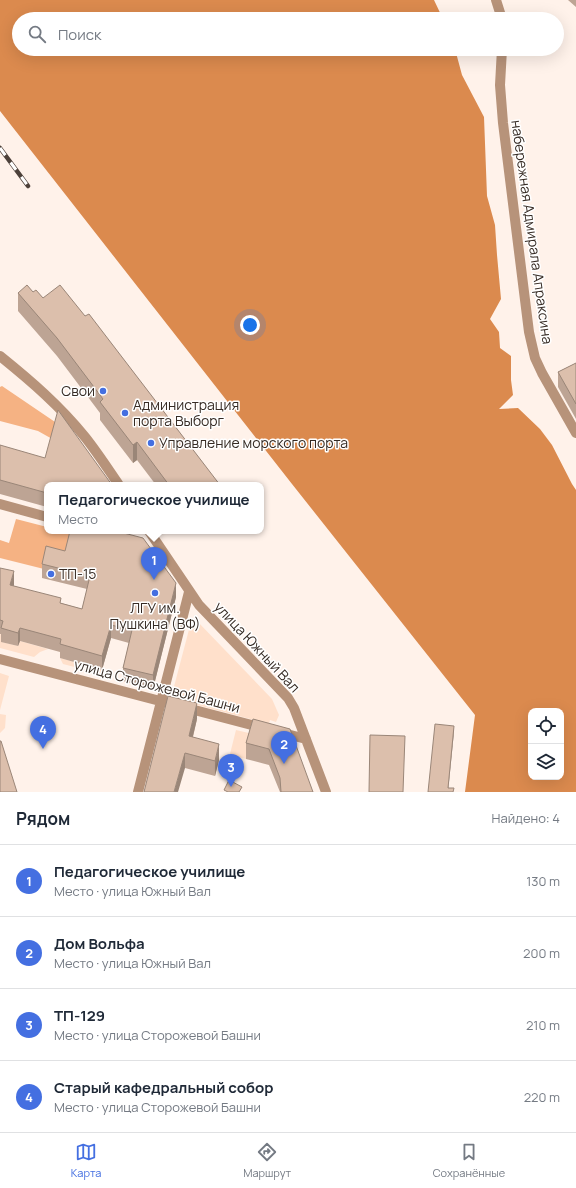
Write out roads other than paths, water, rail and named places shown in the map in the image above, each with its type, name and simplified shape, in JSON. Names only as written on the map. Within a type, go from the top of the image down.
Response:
[{"type":"street","points":[[496,0],[500,12]]},
{"type":"street","name":"набережная Адмирала Апраксина","points":[[502,56],[500,85],[502,123],[529,332],[535,358],[576,433]]},
{"type":"street","points":[[1,359],[48,396],[69,418],[86,438],[117,482]]},
{"type":"street","points":[[0,504],[44,516]]},
{"type":"street","name":"улица Южный Вал","points":[[151,534],[199,605],[288,698],[294,708],[326,792]]},
{"type":"street","points":[[148,545],[160,548]]},
{"type":"street","points":[[138,792],[189,592]]},
{"type":"street","name":"улица Сторожевой Башни","points":[[0,659],[306,739]]},
{"type":"railway","points":[[0,148],[28,186]]},
{"type":"place","name":"Свои","points":[[103,391]]},
{"type":"place","name":"Администрация порта Выборг","points":[[125,413]]},
{"type":"place","name":"Управление морского порта","points":[[151,443]]},
{"type":"place","name":"ТП-15","points":[[51,574]]},
{"type":"place","name":"Педагогическое училище","points":[[154,580]]},
{"type":"place","name":"ЛГУ им. Пушкина (ВФ)","points":[[155,593]]},
{"type":"place","name":"Старый кафедральный собор","points":[[43,749]]},
{"type":"place","name":"Дом Вольфа","points":[[284,764]]},
{"type":"place","name":"ТП-129","points":[[231,787]]}]
